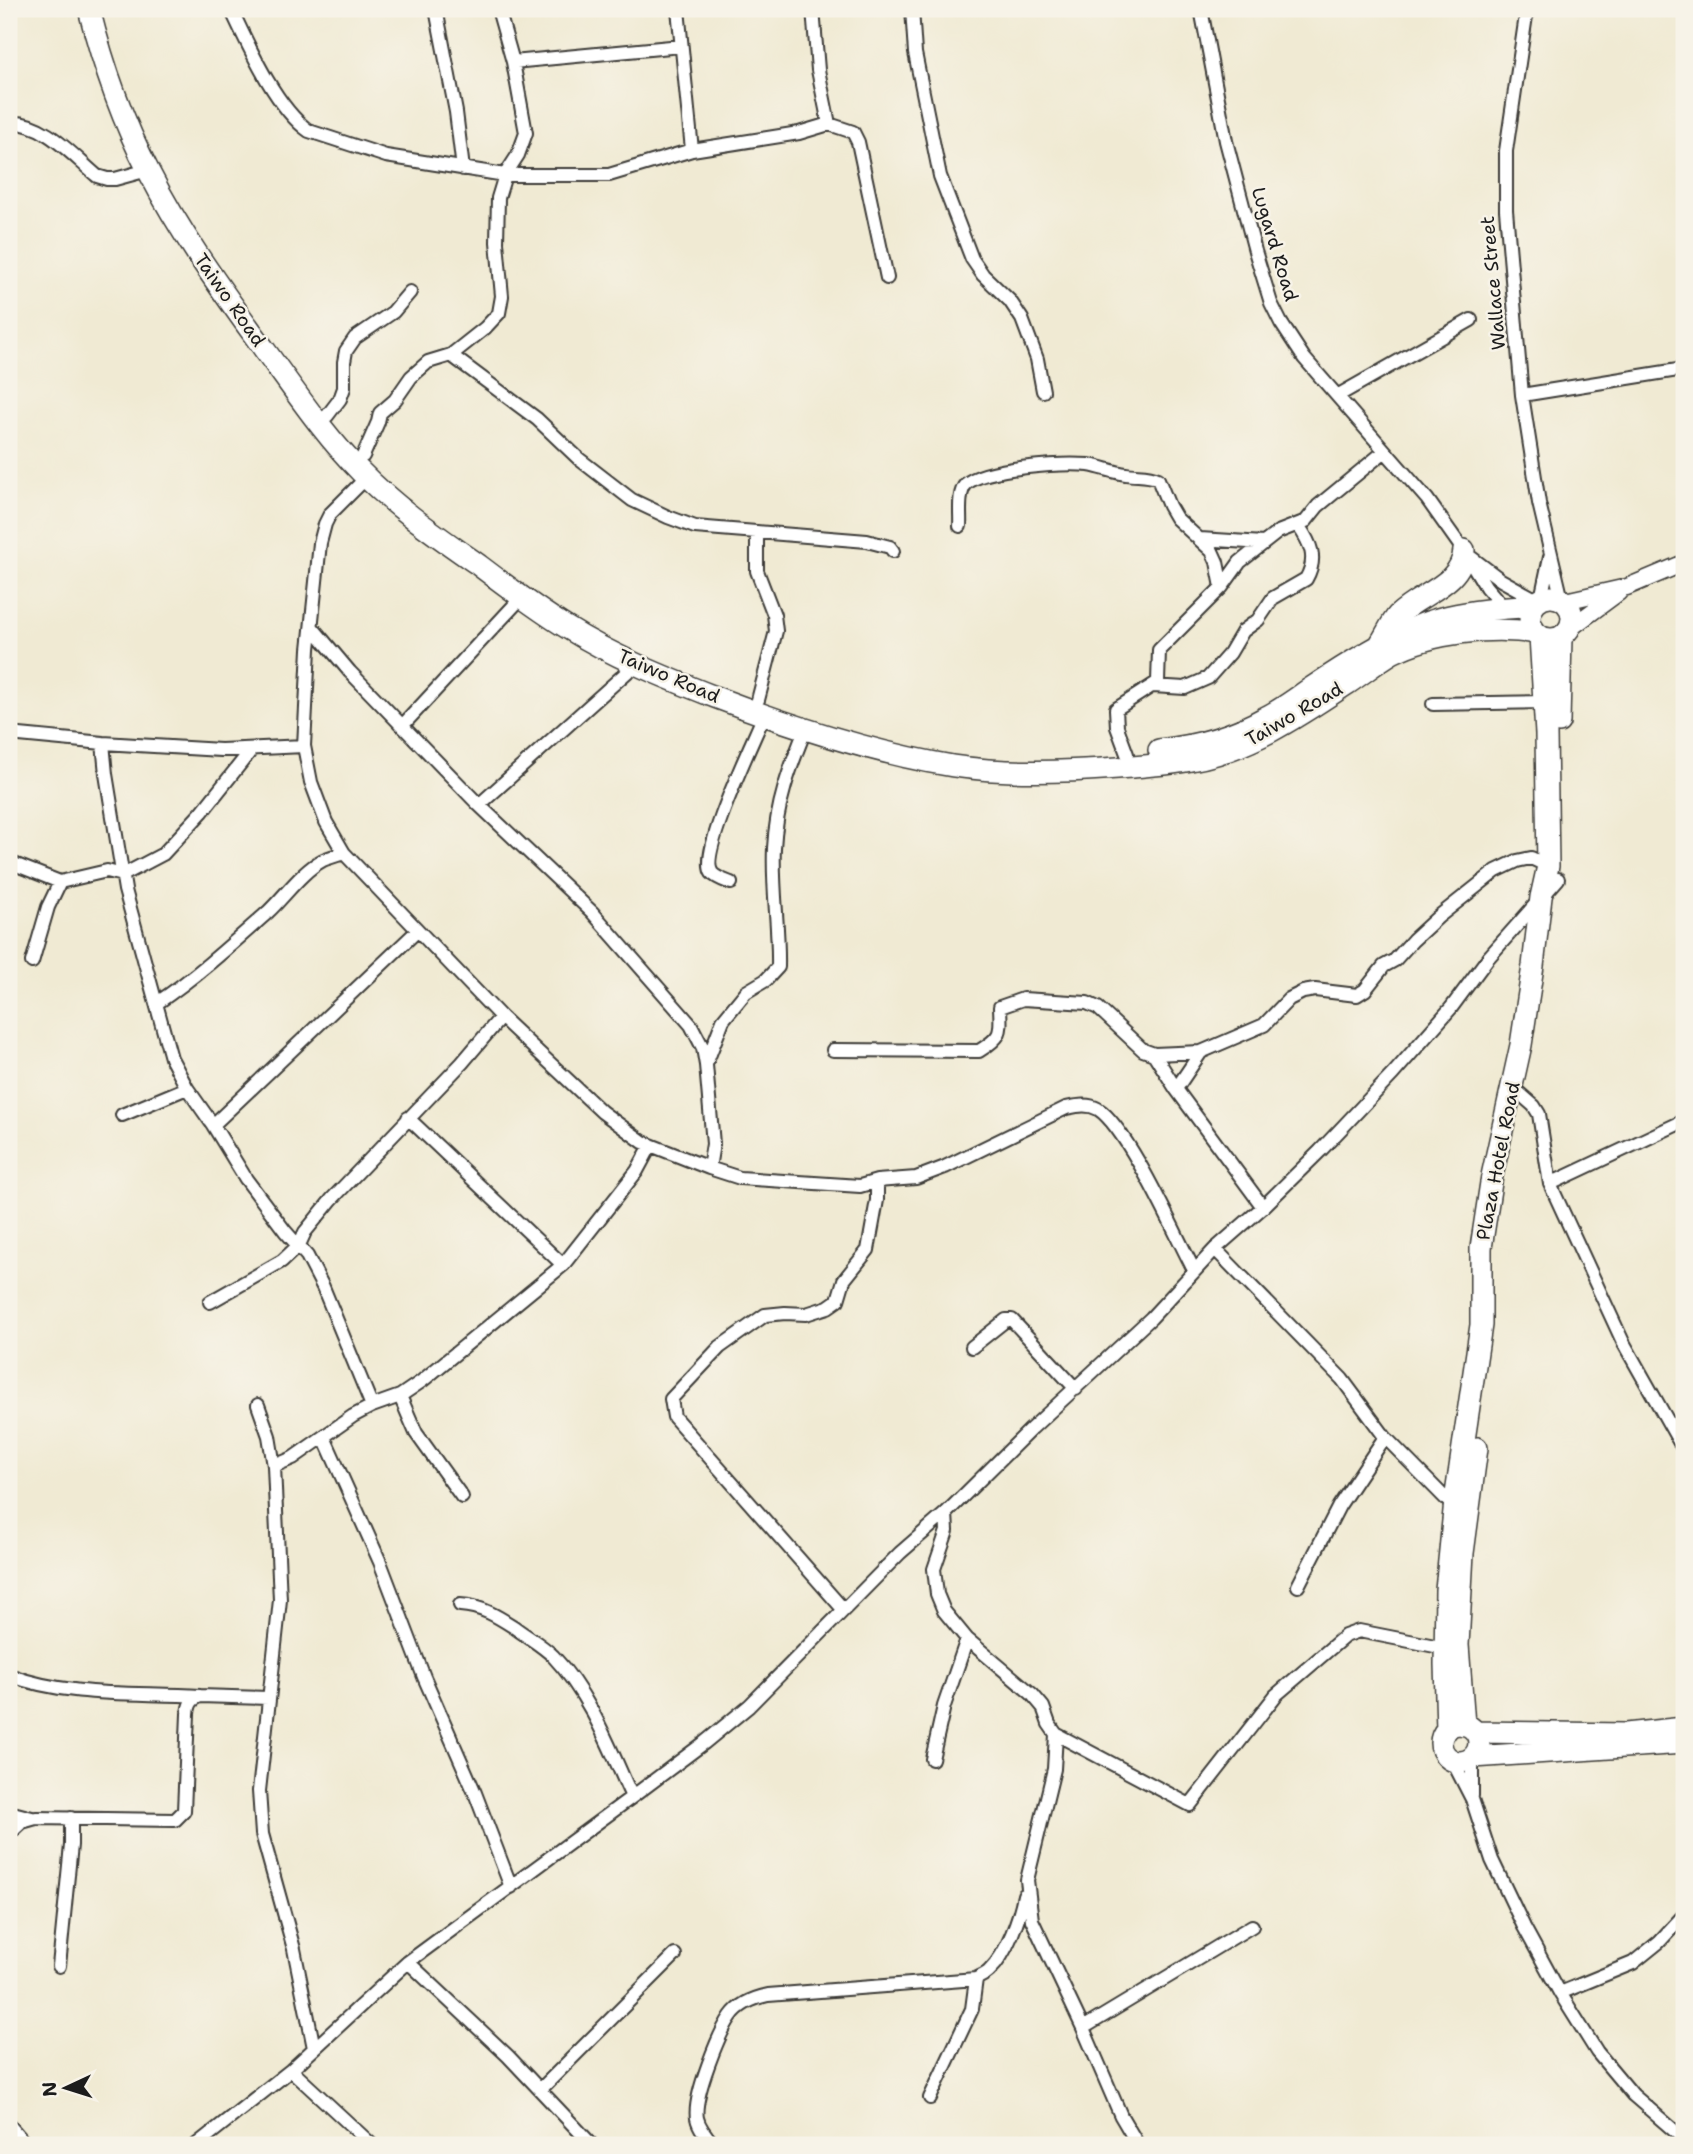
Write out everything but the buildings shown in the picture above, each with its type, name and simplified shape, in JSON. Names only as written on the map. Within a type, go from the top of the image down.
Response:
[{"type":"main road","name":"Taiwo Road","points":[[89,9],[116,99],[148,170],[201,260],[336,445],[367,477],[426,528],[567,628],[636,664],[761,708],[851,732],[946,753],[983,758],[1059,761],[1180,748],[1224,737],[1266,717],[1380,645],[1420,625],[1503,607],[1548,602]]},
{"type":"main road","name":"Taiwo Road","points":[[97,9],[123,93],[181,212],[261,330],[327,416],[363,456],[388,481],[480,554],[577,622],[622,646],[806,728],[839,739],[955,766],[1044,772],[1194,760],[1246,745],[1306,711],[1393,653],[1411,645],[1448,634],[1545,633]]},
{"type":"main road","points":[[1380,645],[1397,616],[1450,578],[1462,565],[1465,552]]},
{"type":"main road","points":[[1548,602],[1572,619],[1545,633],[1532,628],[1530,617],[1548,602]]},
{"type":"main road","name":"Plaza Hotel Road","points":[[1462,1729],[1445,1648],[1446,1590],[1454,1507],[1481,1325],[1483,1236],[1492,1176],[1521,1045],[1534,966],[1541,897],[1553,873],[1545,702],[1545,633]]},
{"type":"main road","name":"Plaza Hotel Road","points":[[1462,1729],[1458,1645],[1463,1553],[1489,1359],[1494,1251],[1518,1092],[1551,926],[1553,873],[1545,633]]},
{"type":"main road","points":[[1684,1728],[1626,1734],[1462,1729],[1443,1737],[1442,1746],[1445,1755],[1466,1759],[1684,1743]]},
{"type":"main road","points":[[1462,1729],[1479,1745],[1466,1759]]},
{"type":"street","points":[[231,9],[254,56],[281,101],[298,123],[309,131],[386,156],[505,175],[609,175],[692,150],[799,133],[829,124],[853,132],[858,142],[887,278]]},
{"type":"street","points":[[436,9],[456,112],[463,169]]},
{"type":"street","points":[[363,456],[380,413],[395,400],[411,377],[428,362],[451,355],[499,313],[502,296],[497,242],[498,198],[505,175],[518,155],[526,133],[513,62],[498,9]]},
{"type":"street","points":[[678,9],[692,150]]},
{"type":"street","points":[[813,9],[818,70],[829,124]]},
{"type":"street","points":[[912,9],[915,53],[940,176],[972,259],[983,275],[1010,301],[1022,319],[1037,359],[1043,391]]},
{"type":"street","name":"Lugard Road","points":[[1201,9],[1226,141],[1271,303],[1291,341],[1427,499],[1465,552]]},
{"type":"street","name":"Wallace Street","points":[[1527,9],[1506,151],[1506,210],[1522,395],[1539,503],[1550,553],[1548,602]]},
{"type":"street","points":[[513,62],[681,46]]},
{"type":"street","points":[[9,123],[18,122],[42,130],[97,176],[107,179],[148,170]]},
{"type":"street","points":[[327,416],[340,399],[344,388],[346,351],[355,338],[393,312],[411,292]]},
{"type":"street","points":[[1338,396],[1471,320]]},
{"type":"street","points":[[451,355],[537,419],[579,459],[632,500],[668,517],[695,527],[867,541],[890,547],[893,551]]},
{"type":"street","points":[[1522,395],[1684,369]]},
{"type":"street","points":[[1126,754],[1117,727],[1116,709],[1158,682],[1159,650],[1222,587],[1240,562],[1278,532],[1306,521],[1318,506],[1385,450]]},
{"type":"street","points":[[960,526],[962,492],[967,483],[997,472],[1032,466],[1088,465],[1125,474],[1152,476],[1158,479],[1176,518],[1212,551],[1222,587]]},
{"type":"street","points":[[367,477],[330,514],[320,543],[304,746],[311,782],[326,822],[344,853],[502,1017],[602,1112],[624,1129],[651,1145],[709,1168],[758,1181],[860,1186],[877,1181],[916,1178],[945,1167],[1066,1108],[1096,1107],[1107,1117],[1132,1151],[1194,1270]]},
{"type":"street","points":[[1153,686],[1185,688],[1208,678],[1230,653],[1243,631],[1258,620],[1273,598],[1306,579],[1314,559],[1311,544],[1298,525]]},
{"type":"street","points":[[731,883],[714,875],[709,854],[761,708],[776,631],[774,615],[757,571],[757,532]]},
{"type":"street","points":[[1200,538],[1264,543]]},
{"type":"street","points":[[1465,552],[1501,580],[1548,602],[1626,587]]},
{"type":"street","points":[[1465,552],[1486,587],[1503,607],[1545,633],[1626,587],[1684,563]]},
{"type":"street","points":[[1548,602],[1550,553]]},
{"type":"street","points":[[402,725],[522,597]]},
{"type":"street","points":[[312,628],[350,672],[480,805],[592,912],[682,1014],[699,1039],[706,1065],[713,1144],[709,1168]]},
{"type":"street","points":[[480,805],[636,664]]},
{"type":"street","points":[[1433,704],[1545,702]]},
{"type":"street","points":[[706,1065],[723,1020],[746,992],[766,980],[778,967],[774,849],[777,815],[787,775],[806,728]]},
{"type":"street","points":[[9,734],[221,750],[304,746]]},
{"type":"street","points":[[103,743],[122,875],[171,1058],[187,1088],[246,1179],[307,1256],[323,1286],[373,1406]]},
{"type":"street","points":[[122,875],[163,853],[202,812],[252,749]]},
{"type":"street","points":[[157,1003],[183,986],[242,935],[305,873],[324,859],[344,853]]},
{"type":"street","points":[[833,1050],[979,1051],[998,1038],[1001,1031],[1000,1007],[1023,999],[1087,1003],[1098,1008],[1143,1050],[1154,1054],[1201,1052],[1264,1024],[1289,999],[1303,992],[1315,990],[1357,995],[1365,990],[1384,966],[1395,960],[1438,917],[1496,871],[1531,858],[1553,873]]},
{"type":"street","points":[[9,862],[60,882],[107,871],[122,875]]},
{"type":"street","points":[[32,962],[48,907],[60,882]]},
{"type":"street","points":[[196,2145],[291,2070],[408,1962],[704,1743],[749,1706],[900,1553],[946,1513],[1031,1429],[1151,1318],[1215,1249],[1264,1207],[1393,1074],[1541,897]]},
{"type":"street","points":[[213,1125],[418,931]]},
{"type":"street","points":[[210,1302],[282,1261],[299,1245],[315,1218],[502,1017]]},
{"type":"street","points":[[1176,1089],[1201,1052]]},
{"type":"street","points":[[1154,1054],[1176,1089],[1264,1207]]},
{"type":"street","points":[[122,1115],[187,1088]]},
{"type":"street","points":[[1518,1092],[1539,1114],[1550,1184],[1623,1342],[1684,1450]]},
{"type":"street","points":[[408,1118],[563,1265]]},
{"type":"street","points":[[1550,1184],[1684,1121]]},
{"type":"street","points":[[274,1466],[293,1458],[353,1416],[400,1396],[422,1381],[563,1265],[637,1171],[651,1145]]},
{"type":"street","points":[[843,1609],[674,1417],[671,1399],[720,1347],[765,1315],[806,1314],[828,1307],[838,1300],[844,1280],[868,1250],[876,1210],[877,1181]]},
{"type":"street","points":[[1215,1249],[1342,1379],[1385,1437],[1454,1507]]},
{"type":"street","points":[[972,1347],[1006,1320],[1012,1320],[1076,1389]]},
{"type":"street","points":[[400,1396],[416,1433],[462,1497]]},
{"type":"street","points":[[257,1405],[269,1436],[274,1466],[280,1600],[259,1791],[262,1834],[294,1949],[314,2048]]},
{"type":"street","points":[[324,1437],[380,1562],[424,1677],[475,1793],[511,1887]]},
{"type":"street","points":[[1298,1586],[1339,1506],[1385,1437]]},
{"type":"street","points":[[946,1513],[947,1531],[934,1570],[937,1594],[944,1611],[967,1639],[1032,1694],[1043,1707],[1056,1734],[1190,1805],[1276,1695],[1345,1636],[1359,1631],[1445,1648]]},
{"type":"street","points":[[460,1605],[481,1608],[502,1619],[551,1654],[568,1674],[596,1719],[632,1797]]},
{"type":"street","points":[[932,1759],[944,1706],[967,1639]]},
{"type":"street","points":[[9,1675],[21,1680],[90,1693],[268,1698]]},
{"type":"street","points":[[9,1812],[36,1818],[175,1820],[184,1811],[189,1704],[200,1696]]},
{"type":"street","points":[[1056,1734],[1054,1769],[1027,1880],[1026,1919],[1083,2028],[1121,2116],[1138,2145]]},
{"type":"street","points":[[1466,1759],[1472,1799],[1492,1860],[1560,1993],[1597,2052],[1633,2095],[1684,2139]]},
{"type":"street","points":[[1466,1759],[1472,1799]]},
{"type":"street","points":[[9,1834],[22,1822],[36,1818]]},
{"type":"street","points":[[59,1966],[71,1845],[71,1818]]},
{"type":"street","points":[[1560,1993],[1633,1963],[1659,1942],[1684,1915]]},
{"type":"street","points":[[713,2145],[702,2131],[697,2118],[699,2092],[719,2039],[732,2014],[751,1999],[768,1994],[976,1979],[989,1972],[1026,1919]]},
{"type":"street","points":[[1083,2028],[1252,1926]]},
{"type":"street","points":[[541,2090],[675,1955]]},
{"type":"street","points":[[408,1962],[541,2090],[592,2145]]},
{"type":"street","points":[[930,2098],[972,2008],[976,1979]]},
{"type":"street","points":[[291,2070],[372,2145]]},
{"type":"street","points":[[9,2125],[26,2145]]}]
